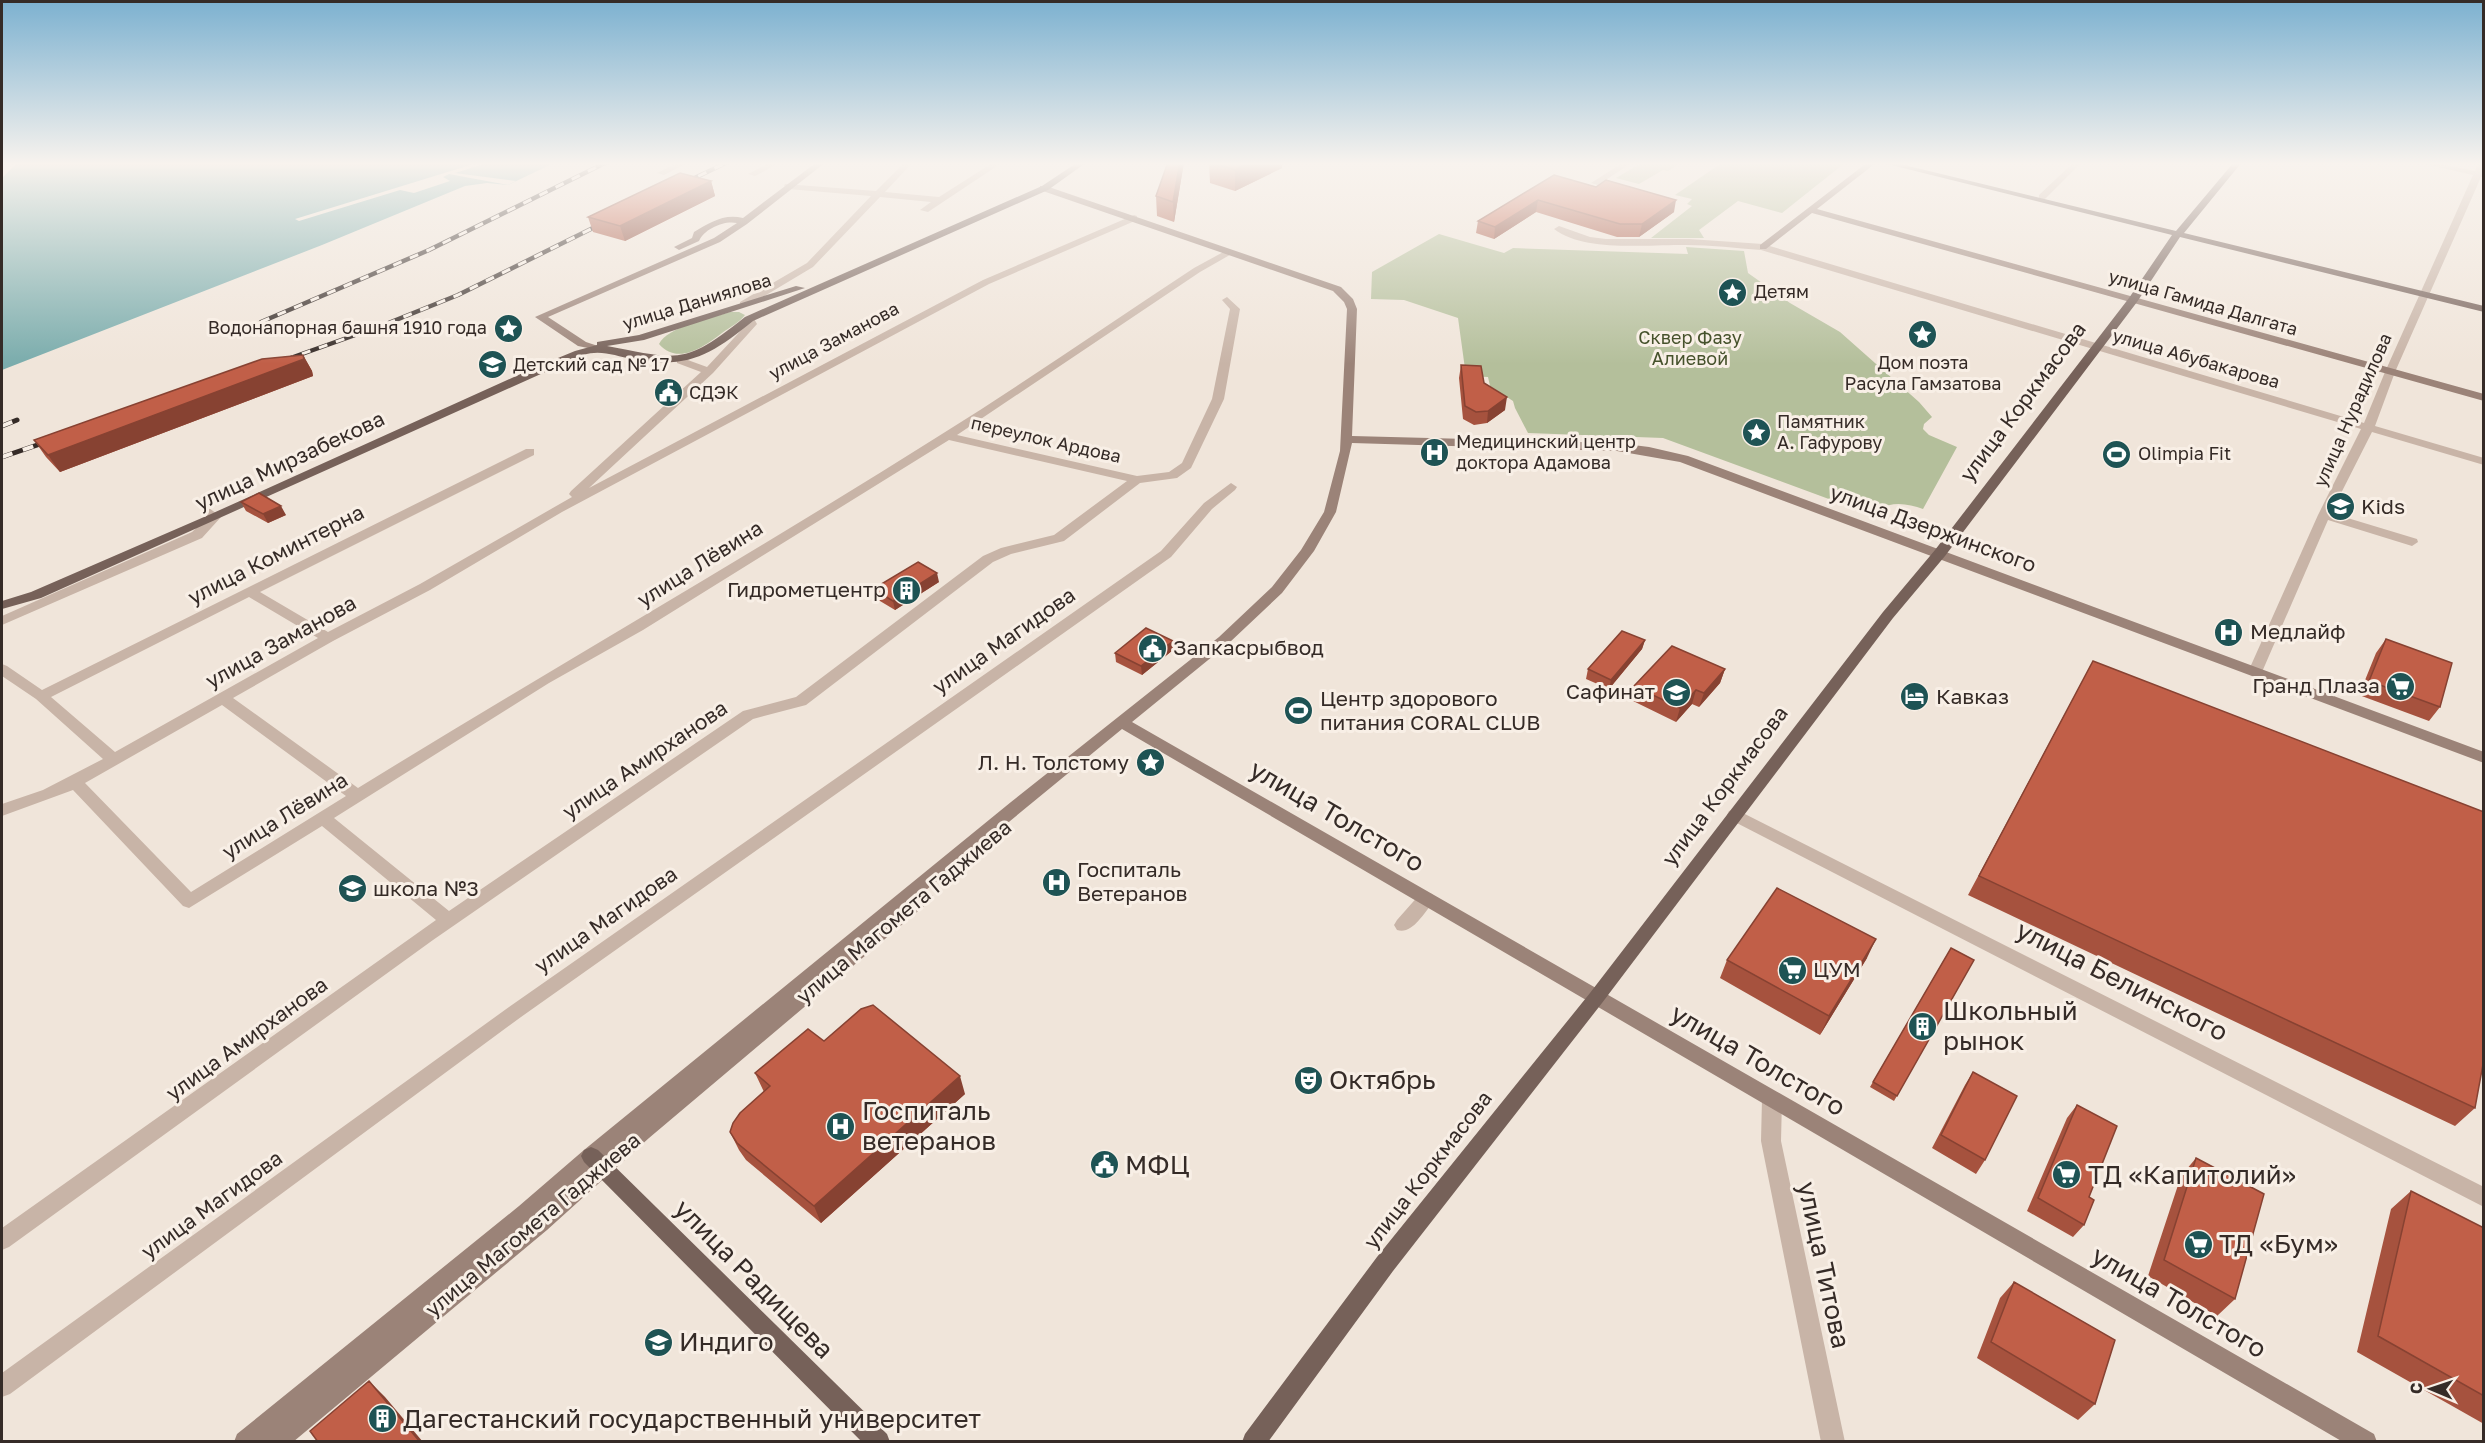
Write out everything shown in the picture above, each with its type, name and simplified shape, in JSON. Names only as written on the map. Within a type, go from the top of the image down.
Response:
[{"type":"main road","points":[[696,239],[697,234],[705,229]]},
{"type":"main road","points":[[540,317],[710,241],[717,240],[733,229]]},
{"type":"main road","name":"улица Даниялова","points":[[588,346],[613,344],[661,332],[744,304],[852,274],[952,229]]},
{"type":"main road","name":"улица Даниялова","points":[[588,346],[651,359],[681,361],[709,351],[749,319],[952,229]]},
{"type":"main road","points":[[1164,229],[1345,295]]},
{"type":"main road","points":[[1763,247],[1785,229]]},
{"type":"main road","name":"улица Гамида Далгата","points":[[1879,229],[2484,398]]},
{"type":"main road","points":[[2164,229],[2484,304]]},
{"type":"main road","points":[[2165,229],[2179,233]]},
{"type":"main road","name":"улица Коркмасова","points":[[1253,1442],[1385,1264],[1596,998],[1888,615],[1940,553],[2133,300],[2182,229]]},
{"type":"main road","points":[[540,317],[696,239],[710,241]]},
{"type":"main road","points":[[1229,253],[1337,289],[1345,295]]},
{"type":"main road","points":[[2426,292],[2484,309]]},
{"type":"main road","name":"улица Магомета Гаджиева","points":[[246,1442],[517,1220],[596,1162],[1017,806],[1225,647],[1284,592],[1335,513],[1349,439],[1354,307],[1350,295],[1345,295]]},
{"type":"main road","points":[[744,304],[753,309],[749,319]]},
{"type":"main road","points":[[540,317],[588,346]]},
{"type":"main road","points":[[651,359],[647,350],[661,332]]},
{"type":"main road","name":"улица Мирзабекова","points":[[2,605],[36,595],[588,346]]},
{"type":"main road","name":"улица Дзержинского","points":[[1349,439],[1608,447],[1649,451],[1684,459],[2484,758]]},
{"type":"main road","name":"улица Мирзабекова","points":[[2,597],[32,589],[212,515]]},
{"type":"main road","name":"улица Толстого","points":[[1126,724],[2366,1442]]},
{"type":"main road","name":"улица Магомета Гаджиева","points":[[274,1442],[540,1223],[596,1162]]},
{"type":"main road","name":"улица Радищева","points":[[596,1162],[879,1442]]},
{"type":"street","points":[[744,304],[810,265],[844,229]]},
{"type":"street","name":"улица Заманова","points":[[2,808],[20,804],[75,782],[328,638],[425,587],[558,509],[986,282],[1107,229]]},
{"type":"street","name":"улица Абубакарова","points":[[1560,229],[1588,240],[1606,242],[1689,242],[1763,247],[1770,251],[2369,426],[2484,462]]},
{"type":"street","name":"улица Нурадилова","points":[[2255,672],[2324,515],[2369,426],[2390,372],[2455,229]]},
{"type":"street","name":"улица Лёвина","points":[[75,782],[189,901],[544,680],[638,627],[947,436],[1197,270],[1229,253]]},
{"type":"street","points":[[1137,480],[1173,476],[1187,465],[1218,399],[1235,309],[1227,300]]},
{"type":"street","name":"улица Заманова","points":[[558,509],[709,371],[752,324],[749,319]]},
{"type":"street","points":[[681,361],[709,371]]},
{"type":"street","name":"переулок Ардова","points":[[947,436],[1137,480]]},
{"type":"street","name":"улица Коминтерна","points":[[41,696],[530,452]]},
{"type":"street","name":"улица Амирханова","points":[[2,1240],[449,920],[748,715],[801,701],[988,559],[1006,551],[1059,538],[1137,480]]},
{"type":"street","name":"улица Магидова","points":[[2,1386],[515,1012],[1166,555],[1208,506],[1231,487]]},
{"type":"street","points":[[2,621],[197,535],[212,515]]},
{"type":"street","points":[[2324,515],[2412,542]]},
{"type":"street","points":[[250,592],[328,638]]},
{"type":"street","points":[[2,669],[41,696],[114,760]]},
{"type":"street","points":[[223,698],[357,796]]},
{"type":"street","name":"улица Белинского","points":[[1735,815],[2484,1198]]},
{"type":"street","points":[[323,818],[449,920]]},
{"type":"street","points":[[1403,925],[1425,899]]},
{"type":"street","name":"улица Титова","points":[[1772,1099],[1771,1141],[1833,1442]]},
{"type":"green space","points":[[1662,229],[1700,229],[1704,238],[1651,238]]},
{"type":"green space","name":"Сквер Фазу Алиевой","points":[[1439,234],[1504,253],[1513,248],[1688,254],[1686,247],[1744,251],[1748,273],[1790,303],[1840,332],[1919,402],[1932,417],[1924,424],[1923,429],[1929,435],[1957,447],[1923,509],[1895,504],[1879,509],[1875,516],[1663,438],[1528,433],[1513,401],[1490,386],[1488,377],[1466,376],[1458,318],[1404,300],[1371,299],[1372,272]]},
{"type":"green space","points":[[730,312],[745,315],[700,348],[683,354],[666,350],[659,344],[680,328]]},
{"type":"water","points":[[2,229],[360,229],[322,245],[2,370]]},
{"type":"building","points":[[303,355],[304,359],[48,455],[34,440],[262,359]]},
{"type":"building","points":[[1461,365],[1481,366],[1484,383],[1507,397],[1488,411],[1476,412],[1465,406]]},
{"type":"building","points":[[259,493],[281,506],[263,514],[241,502]]},
{"type":"building","points":[[918,562],[937,573],[893,601],[873,589]]},
{"type":"building","points":[[1146,628],[1173,641],[1141,666],[1115,653]]},
{"type":"building","points":[[1622,631],[1645,640],[1611,680],[1588,669]]},
{"type":"building","points":[[2386,639],[2452,663],[2440,707],[2369,681]]},
{"type":"building","name":"Сафинат","points":[[1672,646],[1725,669],[1704,693],[1696,690],[1680,708],[1634,686]]},
{"type":"building","points":[[2093,661],[2484,812],[2484,1059],[2475,1108],[1979,876]]},
{"type":"building","name":"ЦУМ","points":[[1777,888],[1876,939],[1829,1016],[1727,960]]},
{"type":"building","name":"Школьный рынок","points":[[1951,948],[1974,960],[1897,1096],[1873,1082]]},
{"type":"building","name":"Госпиталь ветеранов","points":[[873,1005],[960,1076],[814,1206],[737,1143],[730,1132],[740,1113],[770,1086],[755,1073],[808,1029],[824,1041],[861,1009]]},
{"type":"building","points":[[1973,1072],[2017,1096],[1985,1160],[1941,1135]]},
{"type":"building","name":"ТД «Капитолий»","points":[[2077,1105],[2117,1126],[2089,1197],[2094,1200],[2084,1225],[2038,1198]]},
{"type":"building","name":"ТД «Бум»","points":[[2196,1158],[2264,1194],[2235,1299],[2164,1260]]},
{"type":"building","points":[[2411,1191],[2484,1228],[2484,1396],[2378,1336]]},
{"type":"building","points":[[2014,1282],[2115,1340],[2095,1404],[1991,1342]]},
{"type":"building","points":[[369,1381],[420,1442],[318,1442],[310,1431]]},
{"type":"railway","points":[[261,322],[429,250],[471,229]]},
{"type":"railway","points":[[285,360],[386,324],[458,295],[590,229]]},
{"type":"railway","points":[[2,426],[17,420]]},
{"type":"railway","points":[[2,457],[52,440]]},
{"type":"place","name":"Детям","points":[[1733,292]]},
{"type":"place","name":"Водонапорная башня 1910 года","points":[[508,328]]},
{"type":"place","name":"Дом поэта Расула Гамзатова","points":[[1923,334]]},
{"type":"place","name":"Детский сад № 17","points":[[492,365]]},
{"type":"place","name":"СДЭК","points":[[668,393]]},
{"type":"place","name":"Памятник А. Гафурову","points":[[1756,432]]},
{"type":"place","name":"Медицинский центр доктора Адамова","points":[[1435,452]]},
{"type":"place","name":"Olimpia Fit","points":[[2117,454]]},
{"type":"place","name":"Kids","points":[[2340,507]]},
{"type":"place","name":"Гидрометцентр","points":[[907,590]]},
{"type":"place","name":"Медлайф","points":[[2229,632]]},
{"type":"place","name":"Запкасрыбвод","points":[[1152,648]]},
{"type":"place","name":"Гранд Плаза","points":[[2401,686]]},
{"type":"place","name":"Сафинат","points":[[1676,692]]},
{"type":"place","name":"Кавказ","points":[[1915,697]]},
{"type":"place","name":"Центр здорового питания CORAL CLUB","points":[[1299,711]]},
{"type":"place","name":"Л. Н. Толстому","points":[[1150,763]]},
{"type":"place","name":"Госпиталь Ветеранов","points":[[1056,882]]},
{"type":"place","name":"школа №3","points":[[352,889]]},
{"type":"place","name":"ЦУМ","points":[[1792,970]]},
{"type":"place","name":"Школьный рынок","points":[[1922,1026]]},
{"type":"place","name":"Октябрь","points":[[1308,1080]]},
{"type":"place","name":"Госпиталь ветеранов","points":[[841,1126]]},
{"type":"place","name":"МФЦ","points":[[1104,1165]]},
{"type":"place","name":"ТД «Капитолий»","points":[[2067,1175]]},
{"type":"place","name":"ТД «Бум»","points":[[2198,1244]]},
{"type":"place","name":"Индиго","points":[[658,1342]]},
{"type":"place","name":"Дагестанский государственный университет","points":[[382,1419]]}]
